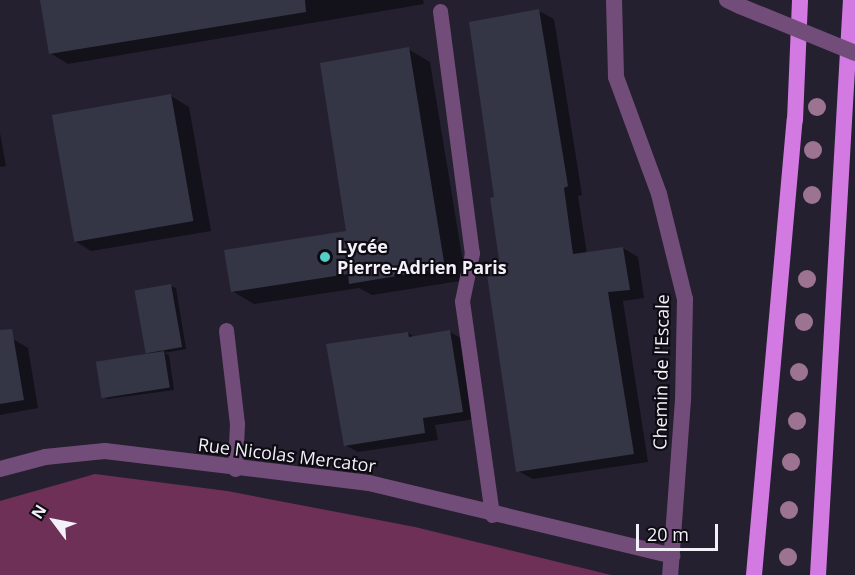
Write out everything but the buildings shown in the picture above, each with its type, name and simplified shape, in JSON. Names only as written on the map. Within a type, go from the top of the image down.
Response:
[{"type":"highway","points":[[754,575],[794,132],[800,0]]},
{"type":"highway","points":[[818,575],[851,0]]},
{"type":"street","name":"Chemin de l'Escale","points":[[614,0],[616,77],[658,194],[685,299],[683,400],[670,575]]},
{"type":"street","points":[[733,3],[855,53]]},
{"type":"street","name":"Rue Nicolas Mercator","points":[[0,469],[45,457],[105,451],[235,470],[369,483],[492,515],[672,556]]},
{"type":"lane","points":[[440,11],[472,253],[462,300],[492,515]]},
{"type":"lane","points":[[226,330],[237,423],[235,470]]},
{"type":"shaded area","points":[[95,474],[227,491],[415,527],[611,575],[0,575],[0,501]]},
{"type":"place","name":"Lycée Pierre-Adrien Paris","points":[[325,257]]}]
